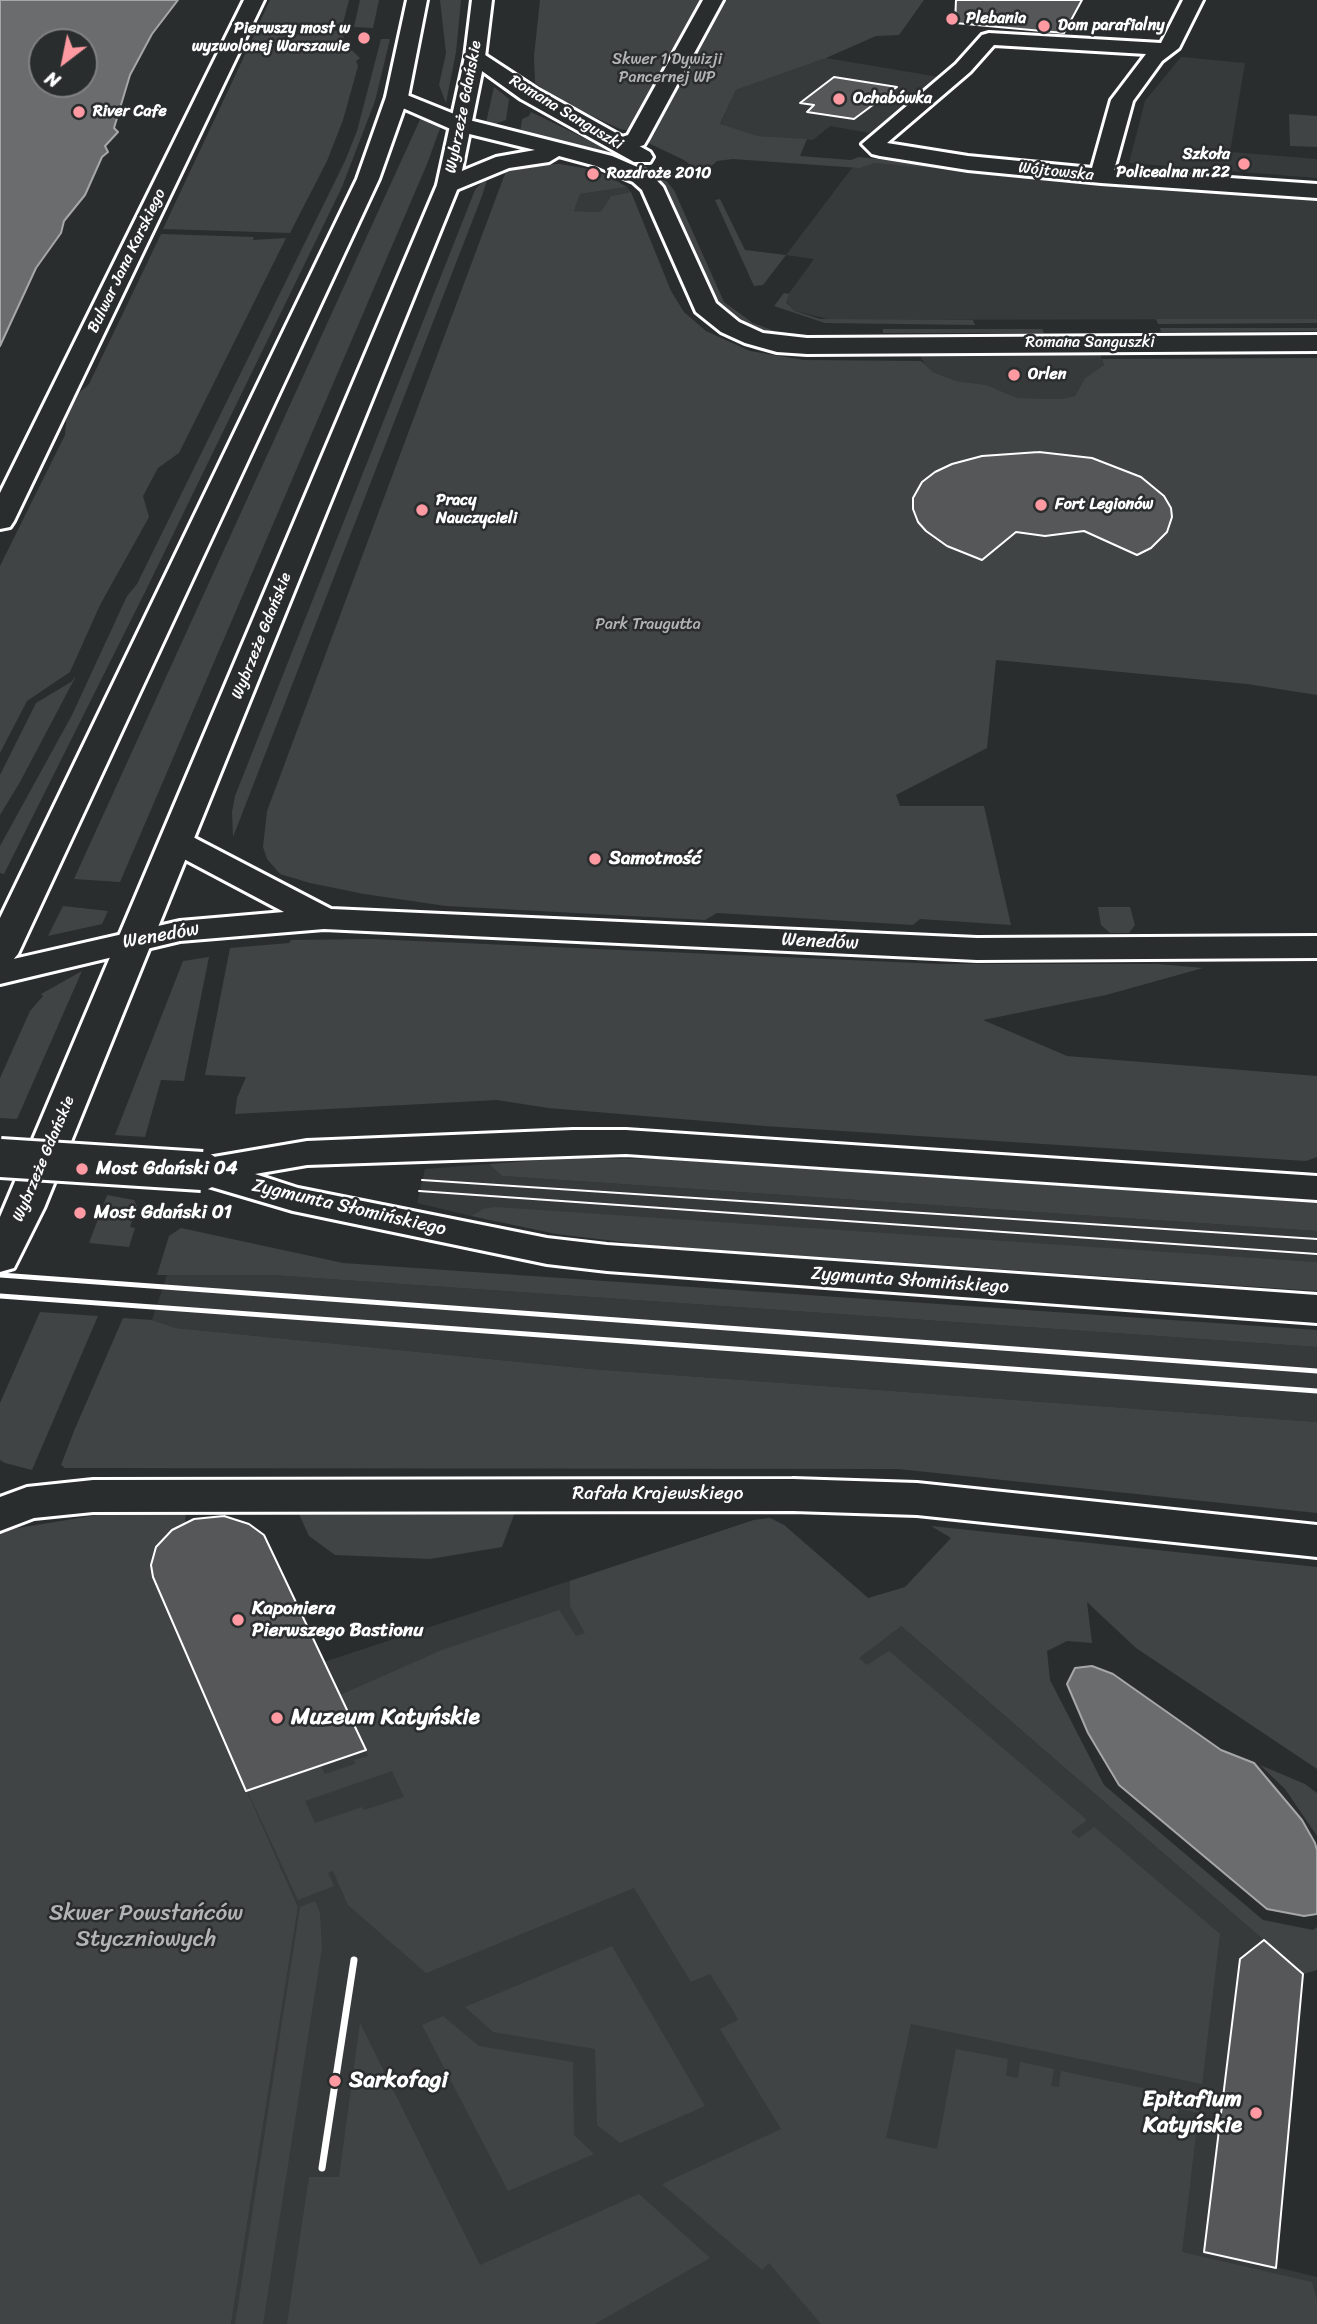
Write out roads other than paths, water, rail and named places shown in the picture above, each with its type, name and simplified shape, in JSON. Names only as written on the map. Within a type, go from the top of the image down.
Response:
[{"type":"street","name":"Bulwar Jana Karskiego","points":[[0,522],[254,0]]},
{"type":"street","points":[[0,954],[373,167],[397,97],[417,0]]},
{"type":"street","name":"Wybrzeże Gdańskie","points":[[0,1259],[24,1209],[137,939],[448,185],[475,57],[482,0]]},
{"type":"street","points":[[621,145],[636,140],[713,0]]},
{"type":"street","points":[[1101,176],[1122,100],[1155,57],[1166,49],[1179,33],[1192,0]]},
{"type":"street","name":"Wójtowska","points":[[1166,49],[989,39],[963,68],[876,146],[968,163],[1101,176],[1317,191]]},
{"type":"street","name":"Romana Sanguszki","points":[[475,57],[529,94],[669,174]]},
{"type":"street","name":"Romana Sanguszki","points":[[397,97],[461,124],[628,170],[652,187],[705,307],[730,327],[754,338],[777,344],[807,346],[1317,343]]},
{"type":"street","points":[[448,185],[505,162],[570,153]]},
{"type":"street","name":"Romana Sanguszki","points":[[742,307],[761,320],[786,331],[862,344]]},
{"type":"street","name":"Wenedów","points":[[177,842],[324,919]]},
{"type":"street","name":"Wenedów","points":[[0,973],[137,939],[216,926],[324,919],[977,949],[1317,947]]},
{"type":"street","name":"Zygmunta Słomińskiego","points":[[202,1171],[307,1153],[626,1142],[1317,1188]]},
{"type":"street","points":[[0,1157],[202,1171]]},
{"type":"street","name":"Zygmunta Słomińskiego","points":[[202,1171],[293,1199],[547,1251],[607,1258],[1317,1309]]},
{"type":"street","name":"Rafała Krajewskiego","points":[[0,1515],[27,1503],[51,1498],[93,1496],[793,1495],[917,1499],[1317,1541]]},
{"type":"tram line","points":[[0,1152],[204,1165]]},
{"type":"tram line","points":[[0,1163],[200,1177]]},
{"type":"tram line","points":[[422,1180],[1317,1239]]},
{"type":"tram line","points":[[419,1191],[1317,1254]]},
{"type":"railway","points":[[0,1275],[1317,1371]]},
{"type":"railway","points":[[0,1296],[1317,1391]]},
{"type":"railway","points":[[322,2168],[354,1960]]},
{"type":"place","name":"Plebania","points":[[952,19]]},
{"type":"place","name":"Dom parafialny","points":[[1044,26]]},
{"type":"place","name":"Pierwszy most w wyzwolonej Warszawie","points":[[364,38]]},
{"type":"place","name":"Ochabówka","points":[[839,99]]},
{"type":"place","name":"River Cafe","points":[[79,112]]},
{"type":"place","name":"Szkoła Policealna nr 22","points":[[1244,164]]},
{"type":"place","name":"Rozdroże 2010","points":[[593,174]]},
{"type":"place","name":"Orlen","points":[[1014,375]]},
{"type":"place","name":"Fort Legionów","points":[[1041,505]]},
{"type":"place","name":"Pracy Nauczycieli","points":[[422,510]]},
{"type":"place","name":"Samotność","points":[[595,859]]},
{"type":"place","name":"Most Gdański 04","points":[[82,1169]]},
{"type":"place","name":"Most Gdański 01","points":[[80,1213]]},
{"type":"place","name":"Kaponiera Pierwszego Bastionu","points":[[238,1620]]},
{"type":"place","name":"Muzeum Katyńskie","points":[[277,1718]]},
{"type":"place","name":"Sarkofagi","points":[[335,2081]]},
{"type":"place","name":"Epitafium Katyńskie","points":[[1256,2113]]},
{"type":"park label","name":"Skwer 1 Dywizji Pancernej WP","points":[[667,69]]},
{"type":"park label","name":"Park Traugutta","points":[[648,625]]},
{"type":"park label","name":"Skwer Powstańców Styczniowych","points":[[146,1927]]}]
